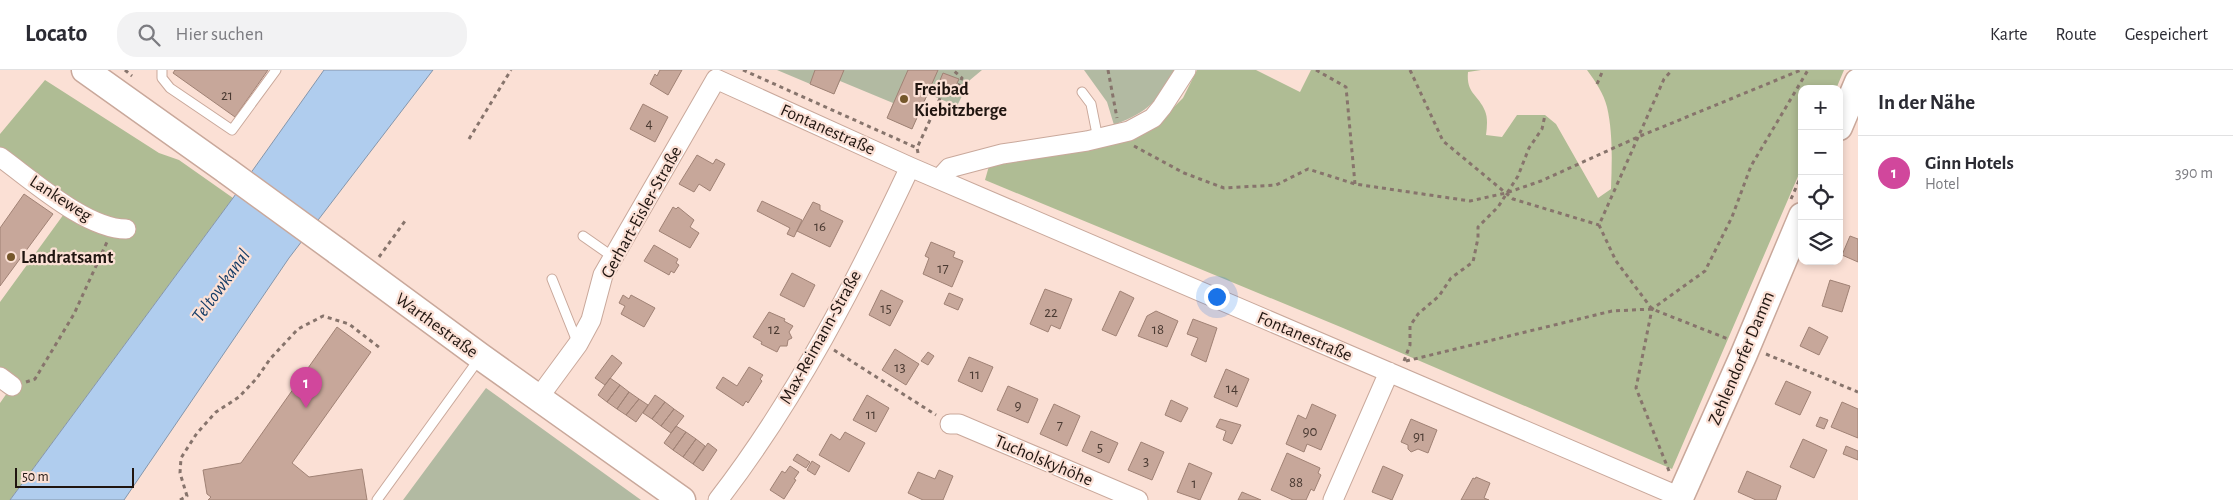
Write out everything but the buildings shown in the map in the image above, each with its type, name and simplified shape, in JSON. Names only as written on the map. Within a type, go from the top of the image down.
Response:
[{"type":"street","name":"Warthestraße","points":[[85,70],[682,500]]},
{"type":"street","points":[[940,178],[949,168],[1002,154],[1110,132],[1129,131],[1152,118],[1162,107],[1186,70]]},
{"type":"street","name":"Fontanestraße","points":[[717,73],[910,167],[940,178],[1676,497]]},
{"type":"street","name":"Gerhart-Eisler-Straße","points":[[539,397],[578,344],[591,320],[603,275],[717,73]]},
{"type":"street","points":[[1843,118],[1858,82]]},
{"type":"street","name":"Lankeweg","points":[[0,156],[89,218],[112,228],[126,228]]},
{"type":"street","name":"Max-Reimann-Straße","points":[[718,500],[752,456],[820,342],[886,220],[910,167]]},
{"type":"street","name":"Zehlendorfer Damm","points":[[1676,497],[1747,346],[1800,220]]},
{"type":"street","points":[[1333,500],[1389,372]]},
{"type":"street","name":"Tucholskyhöhe","points":[[950,424],[966,427],[1138,500]]},
{"type":"lane","points":[[162,70],[162,78],[170,88],[232,130],[276,70]]},
{"type":"lane","points":[[1082,92],[1110,132]]},
{"type":"lane","points":[[583,236],[613,257]]},
{"type":"lane","points":[[552,279],[578,344]]},
{"type":"lane","points":[[377,500],[481,357]]},
{"type":"path","points":[[469,139],[511,70]]},
{"type":"path","points":[[743,70],[917,148],[943,92],[954,96],[960,84],[962,78],[953,70]]},
{"type":"path","points":[[1108,70],[1110,132],[1184,173],[1224,188],[1276,185],[1308,169],[1355,184],[1470,201],[1506,193],[1542,181],[1638,137],[1801,70]]},
{"type":"path","points":[[1316,70],[1346,87],[1355,184]]},
{"type":"path","points":[[1410,70],[1443,142],[1513,200],[1599,225],[1616,261],[1652,308]]},
{"type":"path","points":[[1597,84],[1603,70]]},
{"type":"path","points":[[1599,225],[1664,79],[1672,70]]},
{"type":"path","points":[[1669,472],[1636,388],[1652,308],[1705,271],[1732,217],[1751,166],[1808,70]]},
{"type":"path","points":[[1545,115],[1542,129],[1529,148],[1518,176],[1498,207],[1478,227],[1478,238],[1473,262],[1451,278],[1439,296],[1418,314],[1410,326],[1410,345],[1404,362],[1612,311],[1652,308],[1858,392]]},
{"type":"path","points":[[376,262],[405,221]]},
{"type":"path","points":[[6,382],[35,379],[74,314],[107,243],[126,228]]},
{"type":"path","points":[[180,500],[187,496],[180,473],[181,458],[196,433],[216,412],[239,397],[298,329],[323,316],[349,324],[380,348]]},
{"type":"path","points":[[820,342],[950,424]]},
{"type":"green space","name":"Freibad Kiebitzberge","points":[[777,70],[982,70],[970,80],[957,106],[928,94],[912,129],[887,118],[893,103],[840,81],[834,94]]},
{"type":"green space","points":[[1084,70],[1176,70],[1151,104],[1136,115],[1114,125],[1107,102]]},
{"type":"green space","points":[[1197,70],[1256,70],[1300,92],[1311,70],[1481,70],[1468,72],[1468,79],[1471,90],[1486,114],[1486,135],[1502,137],[1517,115],[1545,115],[1556,124],[1598,198],[1611,189],[1611,137],[1604,97],[1587,70],[1844,70],[1838,85],[1798,85],[1798,176],[1672,469],[1343,328],[985,180],[989,166],[1160,121],[1183,98]]},
{"type":"green space","points":[[45,80],[159,153],[179,160],[233,198],[10,500],[0,500],[0,403],[12,386],[0,377],[0,302],[69,207],[0,157],[0,134]]},
{"type":"green space","points":[[486,388],[641,500],[403,500]]},
{"type":"water","name":"Teltowkanal","points":[[324,70],[433,70],[289,258],[124,500],[10,500],[233,198]]},
{"type":"place","name":"Freibad Kiebitzberge","points":[[904,99]]},
{"type":"place","name":"Landratsamt","points":[[11,257]]},
{"type":"place","name":"Ginn Hotels","points":[[306,408]]}]
